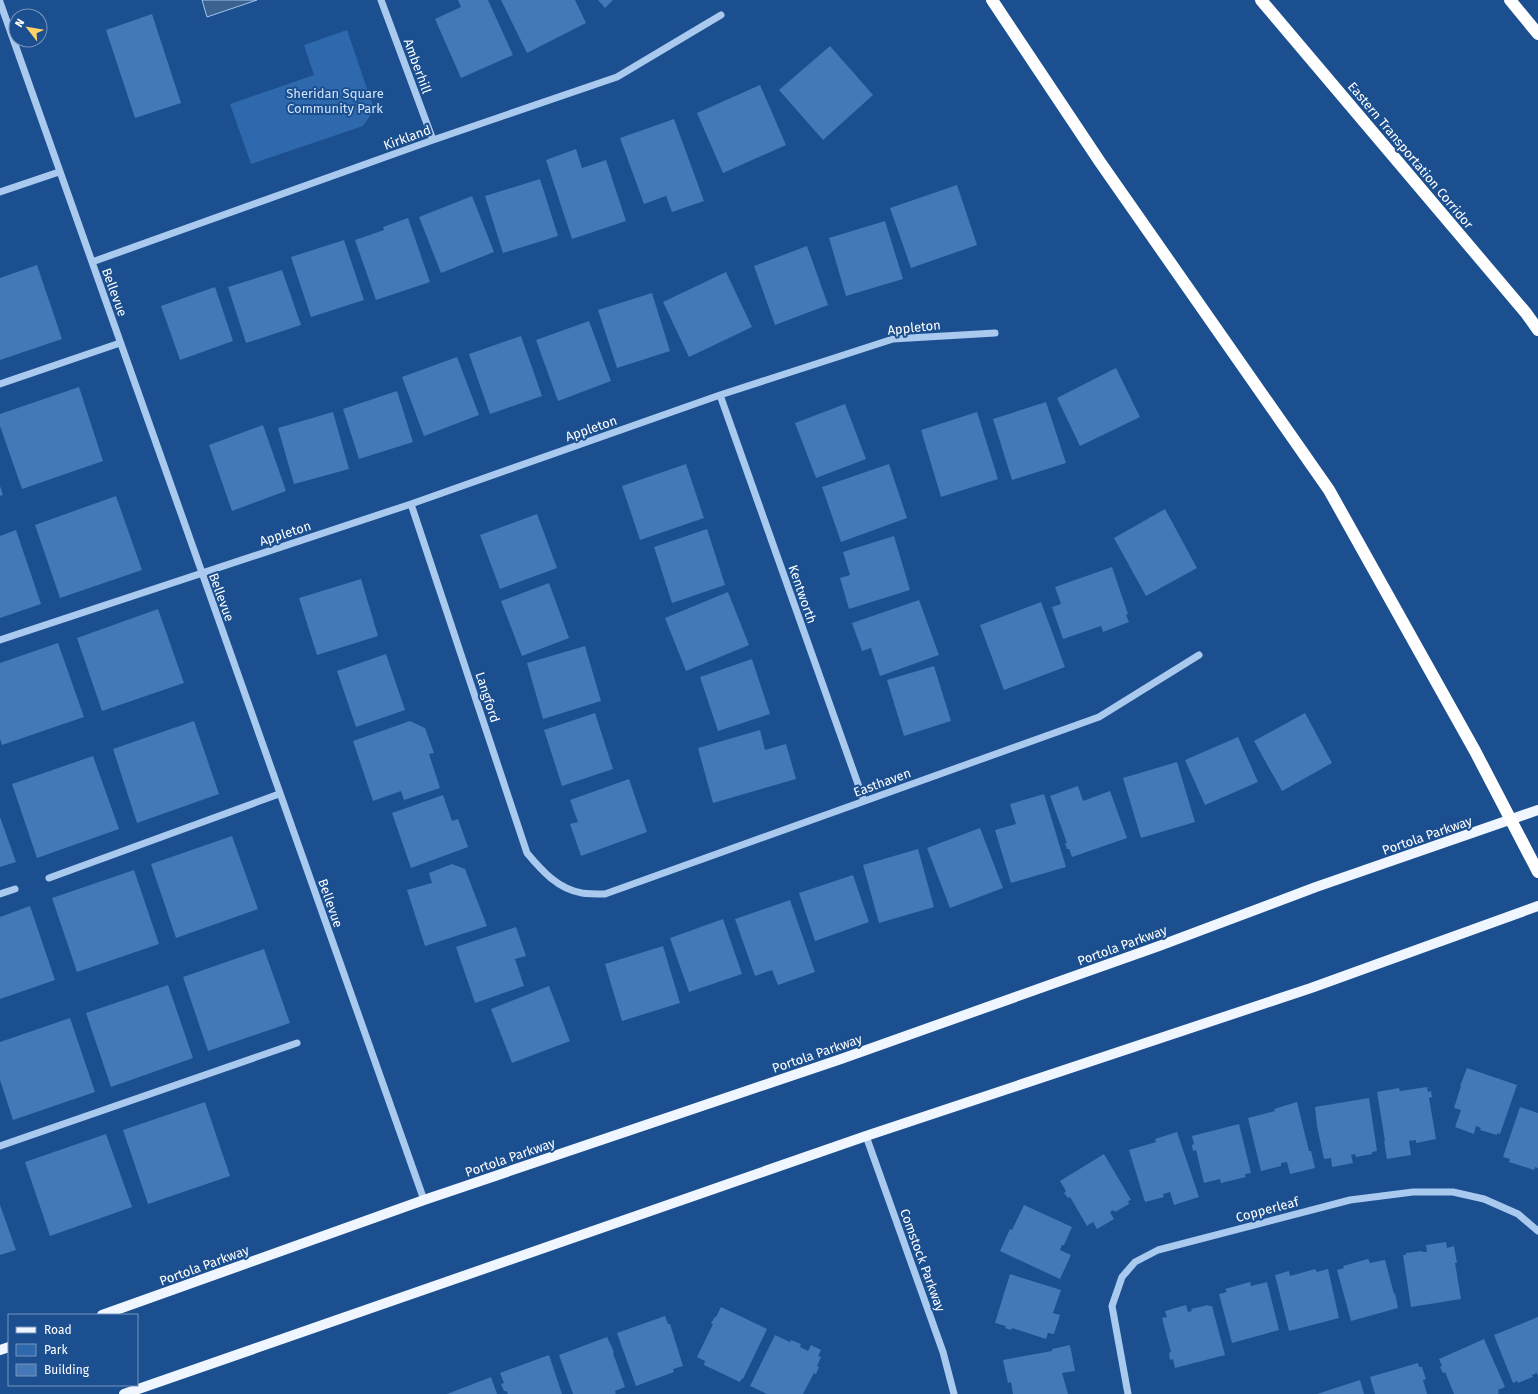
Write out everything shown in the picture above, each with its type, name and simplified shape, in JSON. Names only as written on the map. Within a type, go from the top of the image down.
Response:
[{"type":"highway","points":[[992,0],[1100,162],[1328,490],[1475,751],[1538,872]]},
{"type":"highway","name":"Eastern Transportation Corridor","points":[[1261,0],[1526,313],[1538,330]]},
{"type":"highway","points":[[1510,0],[1538,34]]},
{"type":"main road","name":"Portola Parkway","points":[[105,1314],[424,1200],[841,1059],[1159,946],[1316,887],[1538,810]]},
{"type":"main road","points":[[124,1394],[866,1136],[1311,988],[1538,906]]},
{"type":"street","name":"Amberhill","points":[[381,0],[433,140]]},
{"type":"street","name":"Bellevue","points":[[0,2],[279,794],[424,1200]]},
{"type":"street","name":"Kirkland","points":[[92,262],[433,140],[618,77],[721,15]]},
{"type":"street","points":[[0,192],[60,172]]},
{"type":"street","name":"Appleton","points":[[0,640],[411,504],[720,395],[893,339],[995,333]]},
{"type":"street","points":[[0,384],[120,343]]},
{"type":"street","name":"Kentworth","points":[[720,395],[864,802]]},
{"type":"street","name":"Langford","points":[[411,504],[527,853],[542,872],[560,885]]},
{"type":"street","name":"Easthaven","points":[[560,885],[581,893],[604,894],[864,802],[1099,717],[1199,655]]},
{"type":"street","points":[[49,878],[279,794]]},
{"type":"street","points":[[0,894],[15,890]]},
{"type":"street","points":[[0,1146],[297,1043]]},
{"type":"street","name":"Comstock Parkway","points":[[866,1136],[943,1352],[954,1394]]},
{"type":"street","name":"Copperleaf","points":[[1128,1394],[1112,1306],[1122,1277],[1135,1262],[1158,1250],[1350,1200],[1412,1192],[1453,1192],[1484,1198],[1518,1214],[1538,1231]]},
{"type":"green space","name":"Sheridan Square Community Park","points":[[347,30],[372,103],[372,113],[363,126],[251,164],[230,104],[314,75],[304,45]]},
{"type":"shaded area","points":[[202,0],[257,0],[207,17]]},
{"type":"building","points":[[458,0],[488,0],[513,55],[461,78],[435,19],[461,7]]},
{"type":"building","points":[[501,0],[575,0],[586,23],[527,53]]},
{"type":"building","points":[[598,0],[613,0],[605,8]]},
{"type":"building","points":[[152,14],[181,103],[135,118],[106,30]]},
{"type":"building","points":[[830,46],[873,95],[823,140],[779,90]]},
{"type":"building","points":[[760,85],[786,145],[723,173],[697,113]]},
{"type":"building","points":[[674,119],[704,201],[672,212],[666,196],[644,204],[620,138]]},
{"type":"building","points":[[576,149],[582,168],[606,160],[626,221],[572,239],[546,160]]},
{"type":"building","points":[[540,179],[558,236],[503,253],[485,196]]},
{"type":"building","points":[[957,185],[977,245],[911,268],[890,208]]},
{"type":"building","points":[[472,196],[494,252],[441,273],[419,217]]},
{"type":"building","points":[[408,218],[430,282],[376,300],[355,240],[384,230],[383,227]]},
{"type":"building","points":[[885,221],[903,279],[846,296],[829,238]]},
{"type":"building","points":[[344,240],[364,300],[311,317],[291,257]]},
{"type":"building","points":[[807,246],[828,305],[775,325],[754,266]]},
{"type":"building","points":[[37,265],[62,339],[0,360],[0,278]]},
{"type":"building","points":[[282,270],[301,325],[246,343],[228,287]]},
{"type":"building","points":[[726,272],[752,327],[689,357],[663,302]]},
{"type":"building","points":[[215,287],[233,341],[180,360],[161,306]]},
{"type":"building","points":[[652,293],[670,351],[617,368],[598,310]]},
{"type":"building","points":[[589,321],[611,381],[558,401],[536,340]]},
{"type":"building","points":[[521,336],[542,396],[490,414],[469,354]]},
{"type":"building","points":[[457,357],[479,415],[424,436],[402,377]]},
{"type":"building","points":[[1116,368],[1140,417],[1080,446],[1057,398]]},
{"type":"building","points":[[79,387],[103,461],[22,489],[0,426],[0,414]]},
{"type":"building","points":[[397,391],[413,442],[359,459],[343,409]]},
{"type":"building","points":[[1046,402],[1066,463],[1012,480],[993,419]]},
{"type":"building","points":[[845,404],[866,459],[816,478],[795,423]]},
{"type":"building","points":[[333,412],[349,469],[294,484],[278,428]]},
{"type":"building","points":[[977,412],[998,479],[941,497],[921,430]]},
{"type":"building","points":[[263,425],[286,491],[232,511],[209,445]]},
{"type":"building","points":[[686,464],[704,518],[640,540],[622,486]]},
{"type":"building","points":[[889,464],[907,518],[841,542],[822,487]]},
{"type":"building","points":[[0,486],[3,495],[0,496]]},
{"type":"building","points":[[116,496],[142,570],[60,598],[35,525]]},
{"type":"building","points":[[1165,509],[1197,568],[1146,596],[1114,538]]},
{"type":"building","points":[[537,514],[557,568],[500,589],[480,535]]},
{"type":"building","points":[[707,529],[725,585],[672,603],[654,547]]},
{"type":"building","points":[[16,530],[41,604],[0,618],[0,536]]},
{"type":"building","points":[[894,536],[910,590],[849,609],[840,578],[850,575],[843,552]]},
{"type":"building","points":[[1112,567],[1128,614],[1126,615],[1129,622],[1103,632],[1101,626],[1063,639],[1052,607],[1061,604],[1055,587]]},
{"type":"building","points":[[361,579],[378,636],[317,655],[299,598]]},
{"type":"building","points":[[549,583],[569,638],[522,656],[501,601]]},
{"type":"building","points":[[728,592],[749,645],[686,671],[665,618]]},
{"type":"building","points":[[919,600],[939,655],[880,676],[871,648],[862,651],[852,623]]},
{"type":"building","points":[[1041,602],[1065,667],[1004,690],[980,625]]},
{"type":"building","points":[[158,609],[184,683],[102,711],[77,638]]},
{"type":"building","points":[[58,643],[84,717],[2,745],[0,739],[0,663]]},
{"type":"building","points":[[585,646],[601,701],[543,719],[527,663]]},
{"type":"building","points":[[386,654],[405,710],[356,727],[337,671]]},
{"type":"building","points":[[752,659],[770,714],[718,731],[700,677]]},
{"type":"building","points":[[934,666],[951,721],[904,736],[887,680]]},
{"type":"building","points":[[595,713],[613,769],[562,786],[544,730]]},
{"type":"building","points":[[1305,713],[1332,763],[1282,791],[1254,741]]},
{"type":"building","points":[[194,721],[219,794],[137,823],[113,749]]},
{"type":"building","points":[[410,721],[425,728],[434,753],[429,754],[440,788],[404,800],[401,791],[373,801],[353,741]]},
{"type":"building","points":[[760,730],[765,750],[786,744],[796,779],[713,803],[698,748]]},
{"type":"building","points":[[1238,737],[1258,782],[1205,805],[1185,760]]},
{"type":"building","points":[[93,756],[119,829],[37,858],[12,784]]},
{"type":"building","points":[[1177,762],[1195,822],[1141,838],[1123,778]]},
{"type":"building","points":[[629,779],[647,832],[581,856],[570,824],[578,822],[570,800]]},
{"type":"building","points":[[1078,786],[1083,801],[1110,791],[1127,838],[1072,857],[1069,849],[1067,849],[1065,843],[1067,843],[1050,796]]},
{"type":"building","points":[[1044,794],[1066,867],[1011,883],[995,830],[1016,824],[1010,804]]},
{"type":"building","points":[[443,795],[452,821],[458,819],[468,847],[411,868],[392,813]]},
{"type":"building","points":[[0,817],[16,862],[0,867]]},
{"type":"building","points":[[980,828],[1003,888],[950,908],[927,848]]},
{"type":"building","points":[[232,836],[258,909],[176,938],[151,864]]},
{"type":"building","points":[[918,849],[934,907],[879,923],[863,865]]},
{"type":"building","points":[[452,864],[465,869],[487,926],[425,946],[407,890],[432,883],[429,873]]},
{"type":"building","points":[[134,870],[159,944],[77,972],[52,898]]},
{"type":"building","points":[[853,875],[869,922],[815,941],[799,893]]},
{"type":"building","points":[[790,900],[815,972],[778,985],[772,970],[755,976],[735,919]]},
{"type":"building","points":[[30,906],[55,980],[0,999],[0,917]]},
{"type":"building","points":[[723,919],[742,974],[689,992],[670,938]]},
{"type":"building","points":[[516,927],[526,956],[515,959],[524,986],[475,1003],[456,947]]},
{"type":"building","points":[[663,946],[680,1003],[622,1021],[605,964]]},
{"type":"building","points":[[264,949],[290,1023],[208,1051],[183,977]]},
{"type":"building","points":[[168,985],[193,1058],[111,1087],[86,1013]]},
{"type":"building","points":[[549,986],[570,1041],[512,1063],[491,1009]]},
{"type":"building","points":[[70,1018],[95,1092],[13,1120],[0,1080],[0,1042]]},
{"type":"building","points":[[1467,1068],[1517,1085],[1500,1134],[1497,1133],[1497,1135],[1480,1130],[1481,1128],[1476,1126],[1474,1134],[1455,1127],[1461,1110],[1454,1108]]},
{"type":"building","points":[[1427,1087],[1428,1092],[1431,1091],[1432,1097],[1429,1098],[1436,1139],[1416,1143],[1416,1140],[1409,1141],[1411,1155],[1387,1159],[1377,1092],[1399,1088],[1400,1091]]},
{"type":"building","points":[[1369,1098],[1377,1151],[1372,1152],[1372,1154],[1356,1157],[1355,1154],[1351,1155],[1353,1163],[1332,1167],[1331,1158],[1324,1159],[1317,1126],[1315,1107]]},
{"type":"building","points":[[205,1102],[230,1176],[148,1204],[123,1130]]},
{"type":"building","points":[[1297,1102],[1309,1151],[1311,1151],[1315,1168],[1290,1174],[1287,1162],[1281,1163],[1281,1166],[1261,1171],[1248,1118],[1275,1111],[1274,1109]]},
{"type":"building","points":[[1520,1107],[1538,1113],[1538,1168],[1535,1167],[1534,1170],[1509,1162],[1510,1159],[1503,1157]]},
{"type":"building","points":[[1239,1124],[1251,1173],[1245,1174],[1246,1177],[1221,1183],[1220,1179],[1204,1183],[1196,1150],[1193,1151],[1192,1145],[1194,1144],[1192,1136]]},
{"type":"building","points":[[1177,1132],[1199,1197],[1174,1205],[1170,1192],[1163,1194],[1164,1197],[1145,1202],[1129,1150],[1156,1142],[1155,1139]]},
{"type":"building","points":[[106,1134],[132,1207],[50,1236],[25,1162]]},
{"type":"building","points":[[1104,1154],[1131,1200],[1128,1201],[1129,1204],[1115,1212],[1114,1210],[1110,1212],[1114,1219],[1097,1229],[1093,1222],[1087,1226],[1070,1197],[1068,1198],[1064,1193],[1066,1191],[1060,1181]]},
{"type":"building","points":[[0,1205],[16,1250],[0,1255]]},
{"type":"building","points":[[1024,1205],[1072,1227],[1064,1245],[1062,1245],[1060,1250],[1071,1255],[1060,1279],[1000,1251],[1010,1229],[1012,1230]]},
{"type":"building","points":[[1446,1242],[1447,1248],[1454,1246],[1457,1263],[1455,1263],[1461,1299],[1411,1307],[1403,1255],[1406,1255],[1406,1253],[1422,1251],[1427,1252],[1426,1245]]},
{"type":"building","points":[[1368,1259],[1370,1263],[1385,1260],[1398,1308],[1351,1321],[1337,1270],[1344,1268],[1343,1266]]},
{"type":"building","points":[[1315,1269],[1317,1272],[1328,1269],[1339,1318],[1289,1331],[1275,1275],[1289,1271],[1290,1276]]},
{"type":"building","points":[[1010,1274],[1061,1290],[1053,1313],[1060,1315],[1054,1334],[1048,1333],[1046,1339],[1012,1328],[1011,1330],[1005,1328],[1006,1326],[995,1323]]},
{"type":"building","points":[[1250,1282],[1251,1286],[1267,1282],[1279,1330],[1232,1343],[1219,1294],[1227,1292],[1225,1289]]},
{"type":"building","points":[[1186,1305],[1188,1312],[1192,1311],[1191,1309],[1208,1305],[1212,1306],[1225,1355],[1175,1368],[1173,1359],[1170,1360],[1169,1353],[1171,1352],[1162,1318],[1167,1317],[1165,1311]]},
{"type":"building","points":[[721,1307],[767,1329],[743,1379],[742,1378],[740,1382],[704,1365],[705,1361],[697,1357],[713,1324],[711,1323]]},
{"type":"building","points":[[665,1316],[668,1324],[670,1324],[683,1366],[673,1369],[674,1372],[636,1386],[617,1333]]},
{"type":"building","points":[[1538,1317],[1538,1377],[1537,1373],[1532,1375],[1533,1377],[1518,1383],[1517,1381],[1513,1383],[1494,1335]]},
{"type":"building","points":[[775,1335],[790,1342],[791,1340],[801,1344],[800,1347],[808,1351],[811,1345],[821,1350],[818,1356],[821,1357],[817,1366],[819,1367],[816,1374],[814,1373],[803,1394],[767,1394],[750,1386]]},
{"type":"building","points":[[607,1337],[614,1352],[613,1353],[625,1387],[615,1391],[615,1394],[573,1394],[559,1355]]},
{"type":"building","points":[[1484,1339],[1505,1387],[1498,1390],[1499,1393],[1497,1394],[1454,1394],[1445,1372],[1443,1373],[1440,1367],[1442,1366],[1439,1359]]},
{"type":"building","points":[[1070,1345],[1075,1371],[1062,1373],[1068,1394],[1013,1394],[1011,1382],[1008,1383],[1003,1360],[1052,1351],[1052,1349]]},
{"type":"building","points":[[549,1355],[562,1394],[508,1394],[504,1391],[501,1384],[504,1383],[500,1373]]},
{"type":"building","points":[[1418,1363],[1419,1367],[1422,1367],[1426,1379],[1423,1380],[1427,1394],[1375,1394],[1370,1377]]},
{"type":"building","points":[[491,1377],[497,1394],[447,1394]]},
{"type":"building","points":[[1360,1380],[1364,1394],[1317,1394]]}]
